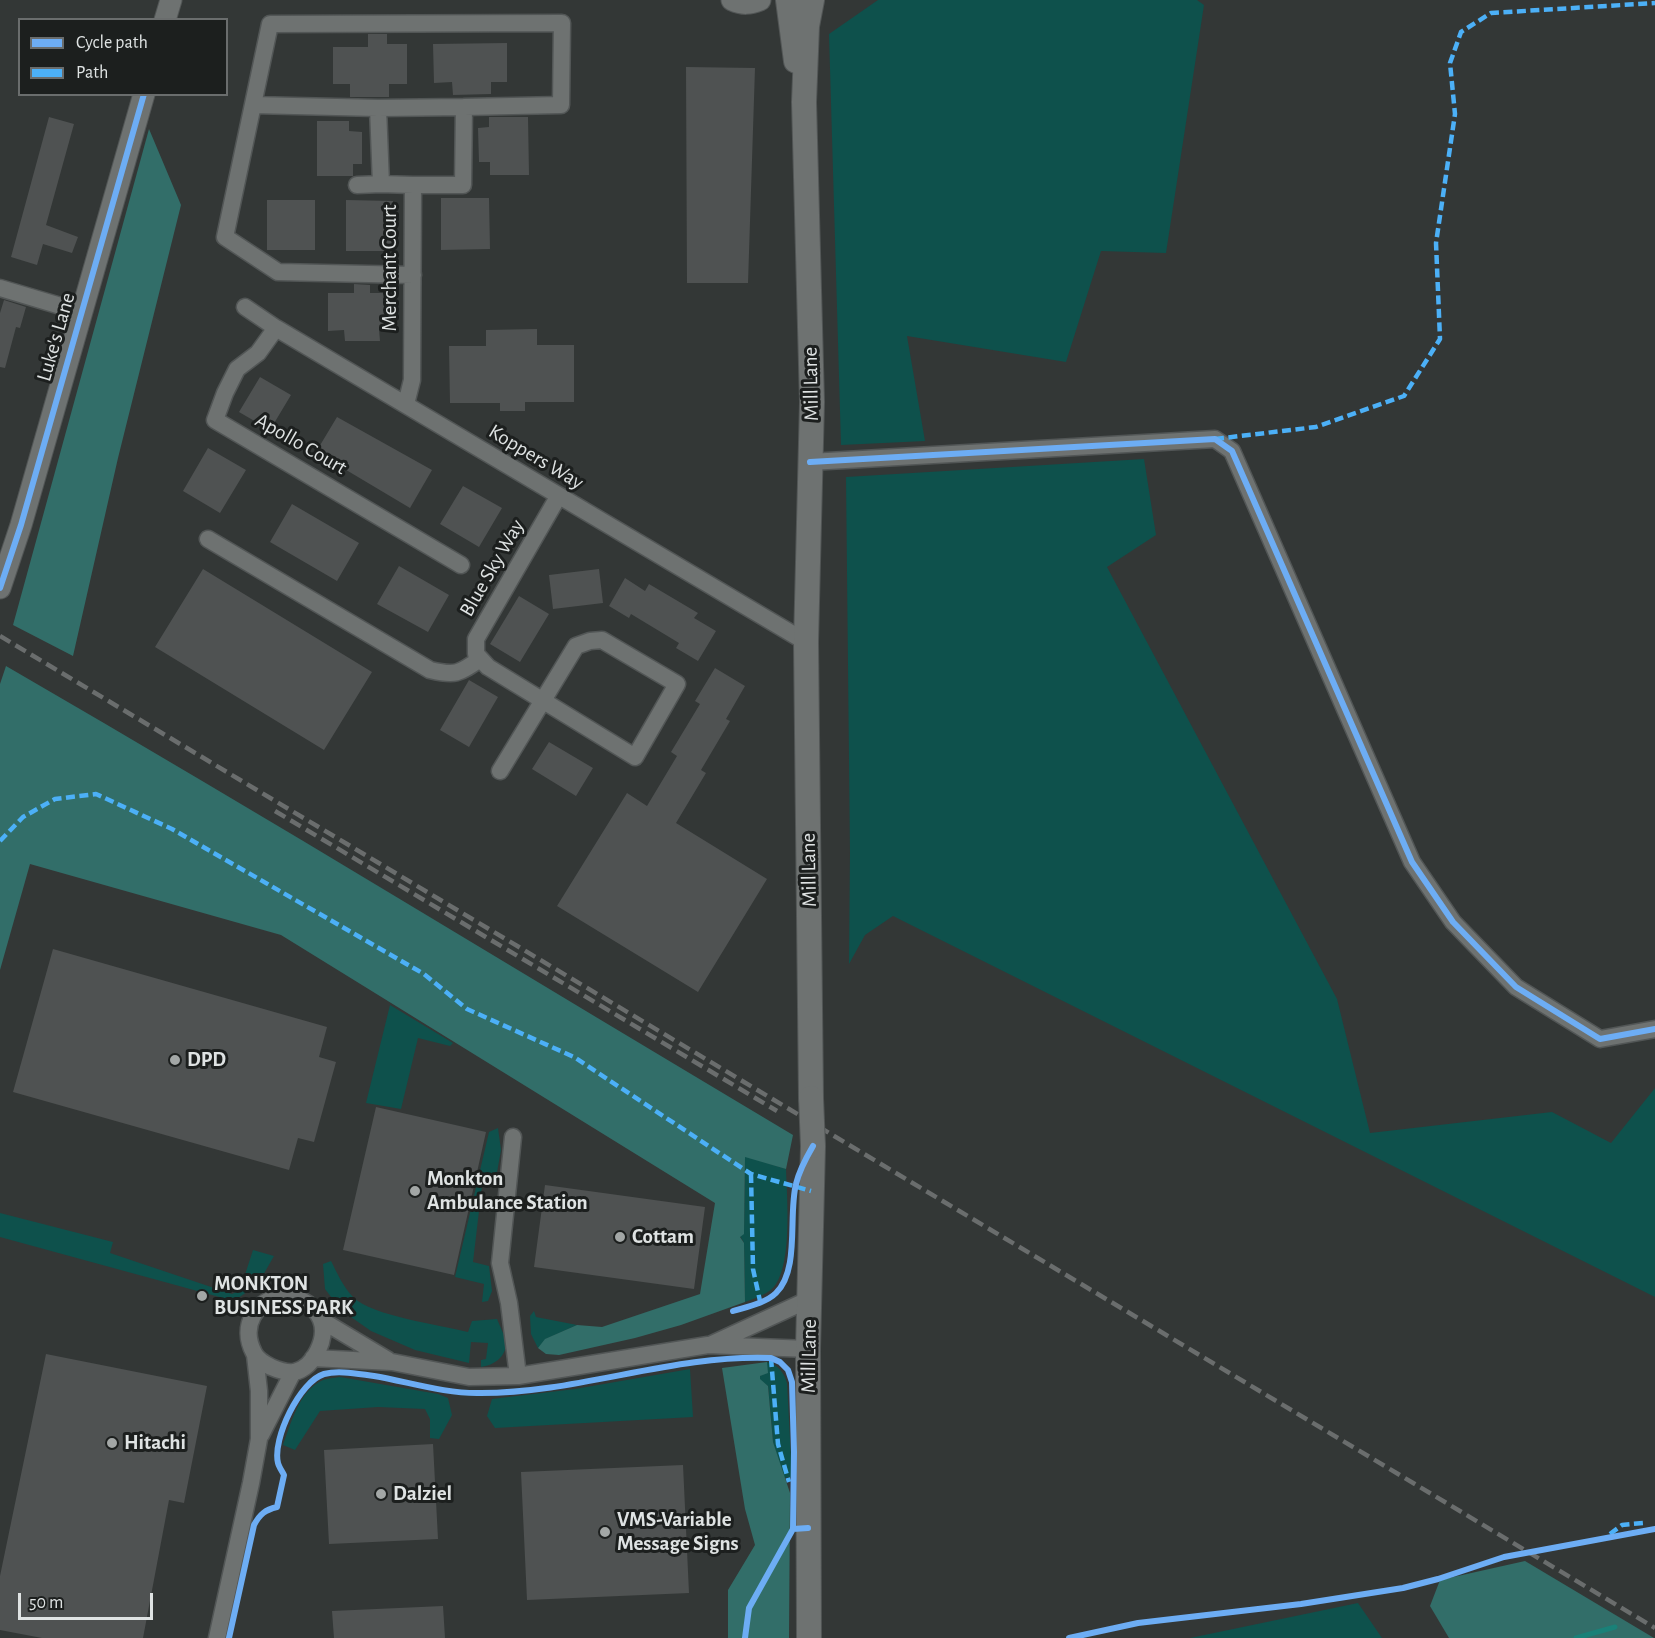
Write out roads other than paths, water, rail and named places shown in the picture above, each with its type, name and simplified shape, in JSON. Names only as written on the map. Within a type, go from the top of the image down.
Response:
[{"type":"main road","name":"Mill Lane","points":[[788,0],[793,46],[804,102]]},
{"type":"main road","name":"Mill Lane","points":[[809,1638],[808,1349],[813,1146],[806,642],[812,402],[804,102],[807,26],[812,0]]},
{"type":"street","points":[[166,18],[171,0]]},
{"type":"street","points":[[732,0],[752,4],[760,0]]},
{"type":"street","points":[[253,105],[378,108],[561,105],[562,23],[270,24],[225,237],[278,272],[413,275]]},
{"type":"street","name":"Luke's Lane","points":[[0,588],[21,525],[143,96]]},
{"type":"street","points":[[413,185],[463,185],[464,107]]},
{"type":"street","name":"Merchant Court","points":[[378,108],[381,184],[413,185],[412,380],[406,404]]},
{"type":"street","points":[[357,185],[381,184]]},
{"type":"street","points":[[0,288],[81,312]]},
{"type":"street","name":"Koppers Way","points":[[245,307],[276,328],[558,497],[806,642]]},
{"type":"street","name":"Apollo Court","points":[[276,328],[258,352],[237,369],[215,420],[461,565]]},
{"type":"street","points":[[810,462],[1215,439],[1232,452],[1412,862],[1453,922],[1516,987],[1600,1038],[1655,1029]]},
{"type":"street","name":"Blue Sky Way","points":[[480,659],[476,654],[477,639],[558,497]]},
{"type":"street","points":[[208,539],[430,670],[449,675],[465,670],[480,659],[488,667],[543,701],[635,757],[677,684],[602,640],[576,646],[543,701],[500,771]]},
{"type":"street","points":[[513,1137],[500,1263],[509,1303],[518,1376]]},
{"type":"street","points":[[217,1638],[259,1439],[259,1391],[255,1355],[249,1340],[248,1328],[253,1315],[263,1303],[272,1298],[284,1296],[296,1298],[309,1304],[321,1320],[392,1362]]},
{"type":"street","points":[[708,1346],[810,1299]]},
{"type":"street","points":[[255,1355],[266,1365],[280,1371],[293,1372],[306,1366],[319,1347],[322,1334],[321,1320]]},
{"type":"street","points":[[313,1358],[392,1362],[469,1377],[518,1376],[708,1346],[808,1349]]},
{"type":"street","points":[[259,1439],[293,1372]]},
{"type":"waterway","points":[[1576,1638],[1615,1627]]},
{"type":"railway","points":[[0,636],[1655,1628]]},
{"type":"railway","points":[[275,811],[777,1111]]},
{"type":"place","name":"DPD","points":[[175,1060]]},
{"type":"place","name":"Monkton Ambulance Station","points":[[415,1191]]},
{"type":"place","name":"Cottam","points":[[620,1237]]},
{"type":"place","name":"MONKTON BUSINESS PARK","points":[[202,1296]]},
{"type":"place","name":"Hitachi","points":[[112,1443]]},
{"type":"place","name":"Dalziel","points":[[381,1494]]},
{"type":"place","name":"VMS-Variable Message Signs","points":[[605,1532]]}]
